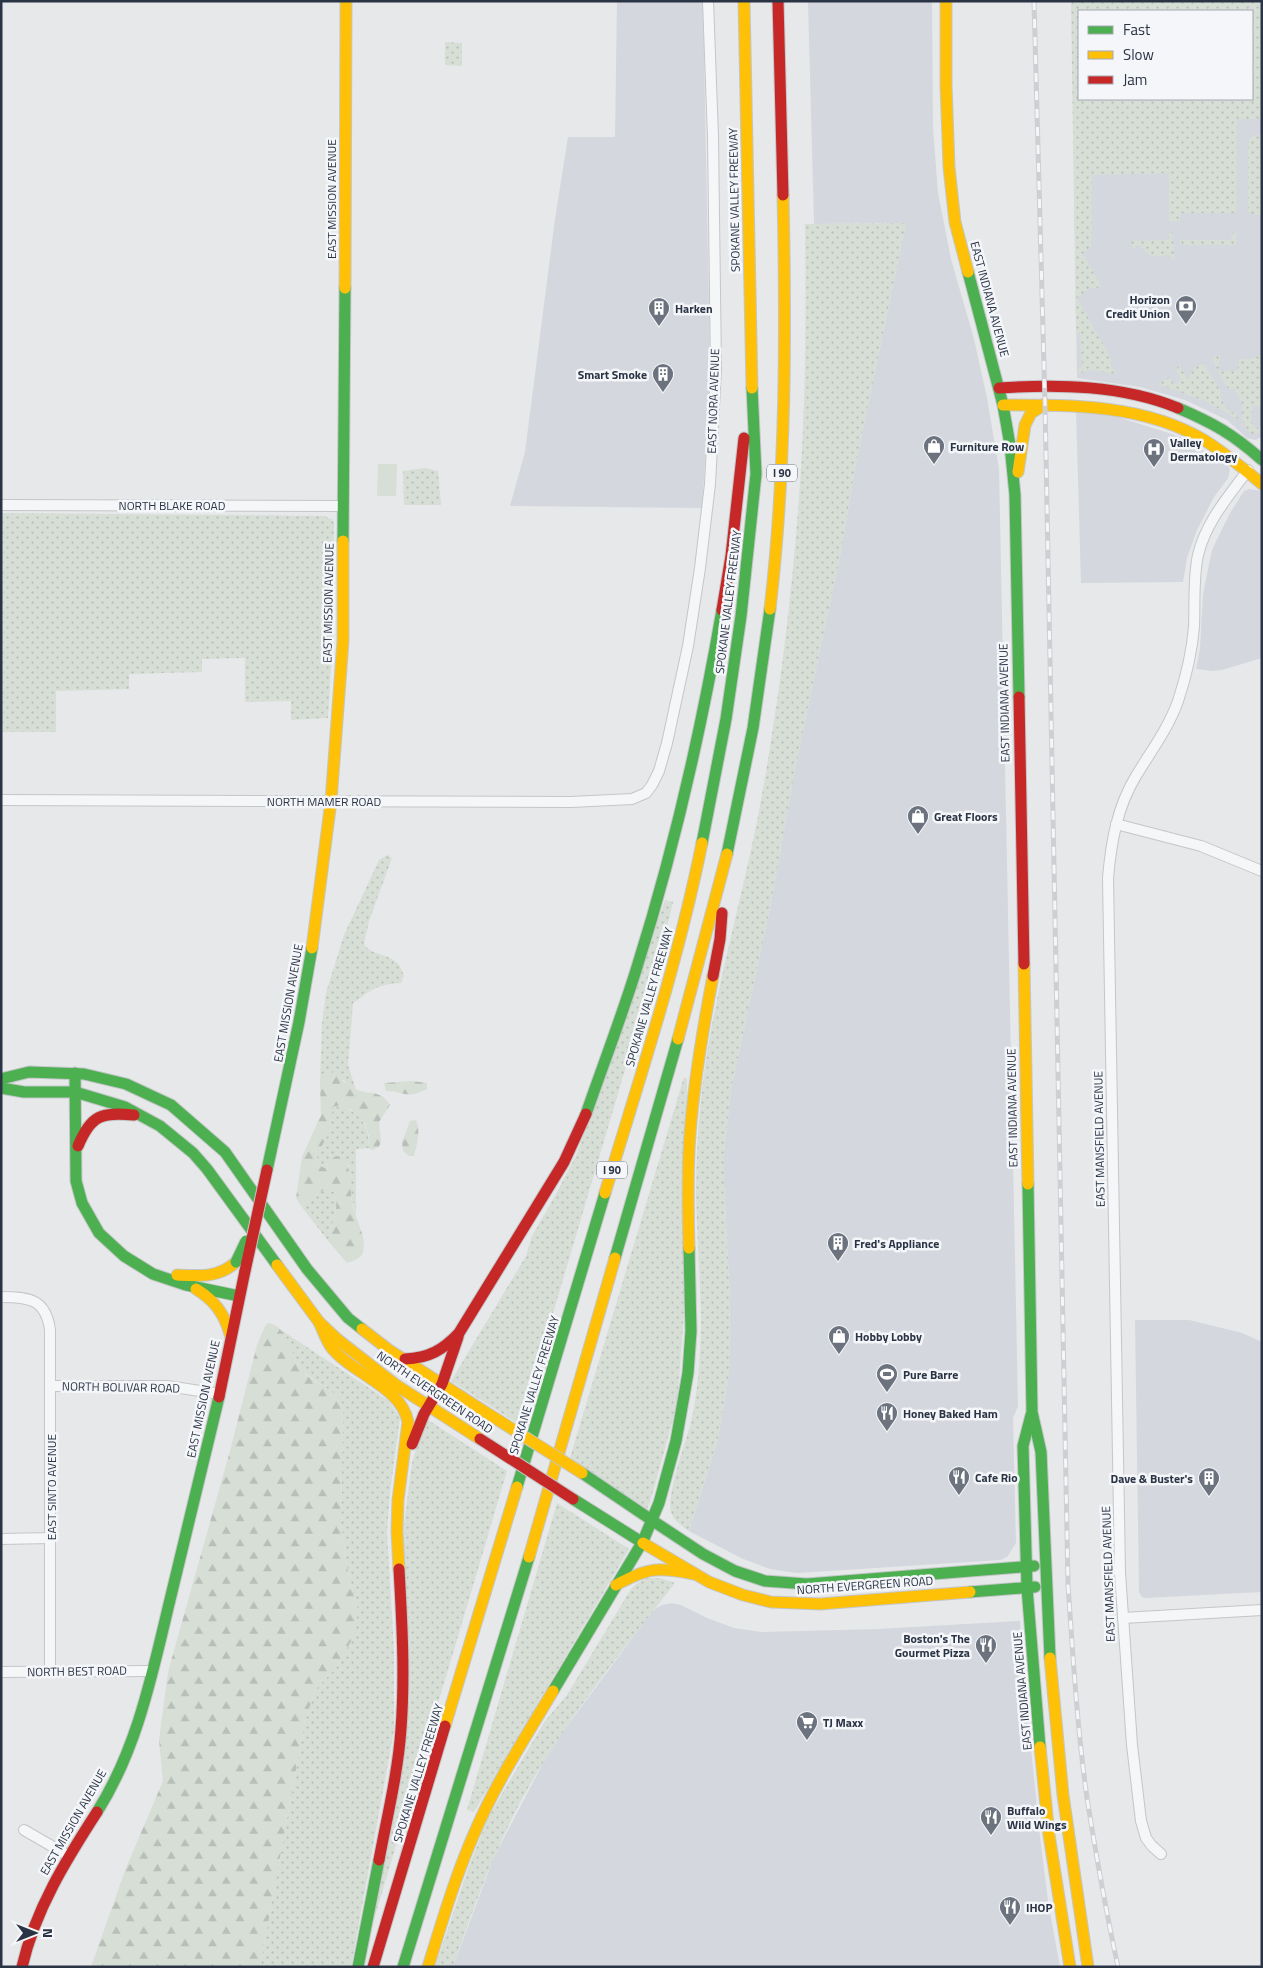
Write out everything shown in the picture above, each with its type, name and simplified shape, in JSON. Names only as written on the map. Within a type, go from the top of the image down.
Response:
[{"type":"main road","name":"EAST MISSION AVENUE","points":[[22,1967],[28,1941],[46,1899],[69,1856],[106,1798],[134,1739],[153,1670],[220,1394],[239,1296],[301,1013],[324,869],[343,642],[346,1]]},
{"type":"main road","name":"SPOKANE VALLEY FREEWAY","points":[[373,1967],[657,1021],[692,892],[726,718],[736,655],[756,474],[750,354],[744,1]]},
{"type":"main road","name":"I 90","points":[[403,1967],[541,1518],[690,998],[726,862],[752,740],[765,653],[777,550],[782,476],[785,357],[778,1]]},
{"type":"main road","name":"EAST INDIANA AVENUE","points":[[946,1],[945,117],[955,222],[1003,405],[1010,445],[1014,495],[1032,1412],[1041,1452],[1045,1566],[1054,1713],[1063,1795],[1088,1967]]},
{"type":"main road","points":[[405,1359],[421,1358],[436,1354],[448,1346],[459,1333],[564,1162],[585,1116],[616,1032],[652,920],[694,756],[720,624],[743,455],[750,354]]},
{"type":"main road","points":[[999,388],[1072,385],[1131,394],[1198,416],[1247,444],[1261,457]]},
{"type":"main road","points":[[1003,405],[1045,404],[1111,408],[1165,422],[1199,437],[1235,459],[1262,484]]},
{"type":"main road","points":[[1014,495],[1027,420],[1031,414],[1045,404]]},
{"type":"main road","name":"EAST MANSFIELD AVENUE","points":[[1248,470],[1261,457]]},
{"type":"main road","points":[[428,1967],[463,1861],[480,1818],[615,1586],[643,1543],[666,1480],[682,1407],[690,1353],[691,1298],[688,1166],[692,1104],[699,1050],[720,940],[726,862]]},
{"type":"main road","name":"NORTH EVERGREEN ROAD","points":[[1,1079],[29,1072],[75,1073],[126,1084],[171,1105],[225,1152],[270,1219],[327,1295],[348,1318],[389,1350],[582,1473],[703,1554],[735,1571],[765,1581],[807,1584],[1045,1566]]},
{"type":"main road","points":[[75,1073],[77,1188],[82,1202],[98,1232],[126,1258],[154,1274],[239,1296]]},
{"type":"main road","name":"NORTH EVERGREEN ROAD","points":[[1,1088],[24,1092],[74,1092],[124,1107],[160,1126],[177,1139],[207,1169],[319,1322],[330,1333],[389,1380],[573,1499],[709,1582],[743,1596],[788,1604],[820,1604],[1046,1586]]},
{"type":"main road","points":[[75,1153],[83,1132],[95,1117],[107,1113],[144,1116]]},
{"type":"main road","points":[[154,1274],[212,1275],[228,1270],[236,1262],[256,1217]]},
{"type":"main road","points":[[188,1284],[217,1304],[227,1321],[231,1337]]},
{"type":"main road","points":[[319,1322],[330,1346],[346,1363],[396,1398],[406,1412],[408,1433],[398,1500],[403,1643],[402,1728],[397,1766],[358,1967]]},
{"type":"main road","points":[[401,1477],[419,1426],[442,1384],[459,1333]]},
{"type":"main road","name":"EAST INDIANA AVENUE","points":[[1032,1412],[1023,1446],[1027,1588],[1035,1697],[1049,1835],[1070,1967]]},
{"type":"main road","points":[[615,1586],[650,1568],[663,1568],[694,1574]]},
{"type":"street","name":"EAST NORA AVENUE","points":[[646,793],[659,771],[679,694],[700,568],[710,484],[716,369],[716,289],[708,1]]},
{"type":"street","name":"EAST MANSFIELD AVENUE","points":[[1161,1854],[1146,1838],[1141,1821],[1132,1745],[1120,1564],[1108,895],[1111,848],[1116,824],[1135,778],[1168,724],[1185,677],[1194,626],[1194,588],[1198,555],[1208,527],[1248,470]]},
{"type":"street","name":"NORTH BLAKE ROAD","points":[[1,505],[343,506]]},
{"type":"street","name":"NORTH MAMER ROAD","points":[[1,800],[585,801],[632,799],[646,793]]},
{"type":"street","points":[[1116,824],[1201,846],[1262,871]]},
{"type":"street","name":"EAST SINTO AVENUE","points":[[1,1297],[32,1299],[41,1305],[49,1318],[52,1386],[50,1671]]},
{"type":"street","name":"NORTH BOLIVAR ROAD","points":[[52,1386],[167,1386],[220,1394]]},
{"type":"street","points":[[1,1539],[51,1538]]},
{"type":"street","points":[[1123,1618],[1262,1610]]},
{"type":"street","name":"NORTH BEST ROAD","points":[[1,1672],[153,1670]]},
{"type":"street","points":[[24,1830],[69,1856]]},
{"type":"shaded area","points":[[617,1],[703,1],[710,362],[702,508],[510,506],[525,452],[555,219],[568,137],[615,137]]},
{"type":"shaded area","points":[[808,1],[932,1],[933,128],[938,193],[951,259],[974,339],[987,398],[999,469],[1018,1406],[1013,1418],[1016,1543],[1007,1557],[1000,1560],[797,1573],[770,1569],[741,1558],[689,1531],[718,1439],[729,1374],[730,1298],[724,1152],[731,1090],[771,903],[796,764],[841,551],[856,463],[906,223],[814,224]]},
{"type":"shaded area","points":[[1214,113],[1262,113],[1262,436],[1256,440],[1247,438],[1227,420],[1185,400],[1140,387],[1077,378],[1074,183],[1092,174],[1169,173]]},
{"type":"shaded area","points":[[1076,410],[1118,417],[1178,436],[1228,465],[1230,470],[1228,478],[1214,497],[1197,530],[1187,558],[1183,582],[1081,583]]},
{"type":"shaded area","points":[[1249,489],[1262,491],[1262,658],[1222,670],[1196,669],[1200,648],[1203,594],[1212,550],[1230,513],[1244,491]]},
{"type":"shaded area","points":[[1135,1320],[1189,1320],[1242,1333],[1262,1342],[1262,1592],[1145,1598],[1139,1592]]},
{"type":"shaded area","points":[[672,1603],[681,1605],[707,1618],[734,1628],[761,1632],[878,1629],[1020,1621],[1040,1837],[1048,1901],[1060,1967],[453,1967],[494,1857],[542,1765],[562,1733],[645,1621],[656,1608]]},
{"type":"green space","points":[[1071,1],[1262,1],[1262,119],[1237,119],[1236,213],[1181,213],[1180,221],[1169,221],[1169,173],[1092,175],[1092,246],[1083,254],[1101,286],[1095,289],[1092,287],[1077,298],[1112,360],[1111,366],[1117,374],[1090,370],[1078,374],[1078,366],[1081,367],[1083,364],[1081,359],[1080,333],[1076,333]]},
{"type":"green space","points":[[445,42],[462,43],[462,66],[445,65]]},
{"type":"green space","points":[[1254,135],[1262,135],[1262,215],[1251,214],[1248,211],[1248,144],[1250,138]]},
{"type":"green space","points":[[906,223],[856,463],[841,551],[796,764],[771,903],[731,1090],[724,1153],[730,1298],[729,1374],[718,1438],[689,1531],[674,1518],[670,1504],[674,1481],[691,1422],[699,1364],[701,1312],[696,1196],[699,1115],[714,1013],[763,789],[785,644],[793,571],[803,430],[805,224]]},
{"type":"green space","points":[[1172,232],[1175,259],[1173,260],[1168,254],[1156,257],[1146,252],[1140,245],[1134,249],[1131,245],[1130,241],[1168,240],[1169,233]]},
{"type":"green space","points":[[1232,233],[1236,233],[1236,245],[1180,245],[1180,240],[1231,240]]},
{"type":"green space","points":[[1220,354],[1219,370],[1237,371],[1240,359],[1251,359],[1262,354],[1262,407],[1253,406],[1251,421],[1256,428],[1262,426],[1261,433],[1252,434],[1246,429],[1242,419],[1242,403],[1234,389],[1228,389],[1214,364],[1212,358]]},
{"type":"green space","points":[[1203,363],[1222,393],[1220,394],[1224,405],[1232,413],[1235,411],[1239,420],[1205,401],[1158,384],[1169,377],[1174,384],[1181,380],[1176,371],[1179,365],[1188,380],[1193,369]]},
{"type":"green space","points":[[378,464],[397,464],[396,496],[377,496]]},
{"type":"green space","points":[[425,468],[438,471],[441,505],[404,505],[403,471]]},
{"type":"green space","points":[[1,513],[327,516],[327,518],[332,519],[334,523],[333,634],[328,718],[291,720],[291,701],[245,702],[245,658],[202,659],[202,672],[129,674],[129,689],[56,691],[56,732],[1,732]]},
{"type":"green space","points":[[387,855],[392,858],[369,921],[364,944],[371,951],[395,961],[400,966],[404,976],[401,983],[375,988],[353,1003],[348,1065],[356,1090],[347,1085],[344,1080],[320,1084],[322,1024],[326,993],[344,935],[379,860]]},
{"type":"green space","points":[[665,900],[673,902],[666,931],[520,1425],[451,1381],[526,1256],[532,1236],[577,1154]]},
{"type":"green space","points":[[333,1072],[352,1088],[378,1094],[390,1105],[379,1122],[381,1141],[379,1147],[372,1150],[369,1148],[369,1136],[365,1123],[351,1110],[340,1105],[333,1107],[330,1129],[316,1154],[320,1166],[325,1168],[329,1161],[336,1156],[345,1157],[347,1163],[353,1207],[364,1241],[364,1247],[360,1256],[347,1263],[329,1242],[336,1211],[334,1192],[324,1190],[301,1206],[296,1198],[302,1157],[321,1115],[320,1084],[325,1076]]},
{"type":"green space","points":[[684,1077],[687,1079],[684,1313],[677,1405],[647,1509],[570,1458]]},
{"type":"green space","points":[[412,1081],[427,1083],[427,1089],[415,1094],[405,1094],[386,1091],[384,1083]]},
{"type":"green space","points":[[340,1105],[363,1121],[369,1140],[369,1148],[356,1149],[356,1217],[349,1186],[349,1165],[329,1161],[325,1168],[320,1166],[316,1154],[333,1107]]},
{"type":"green space","points":[[416,1120],[418,1129],[417,1142],[414,1156],[409,1156],[403,1151],[402,1142],[410,1121]]},
{"type":"green space","points":[[325,1189],[334,1192],[336,1199],[336,1211],[329,1242],[301,1206]]},
{"type":"green space","points":[[268,1323],[280,1329],[301,1369],[311,1379],[335,1394],[343,1405],[341,1524],[349,1579],[358,1610],[353,1637],[339,1664],[316,1689],[305,1720],[260,1967],[91,1967],[126,1868],[163,1781],[159,1740],[168,1672],[230,1451],[257,1345]]},
{"type":"green space","points":[[278,1328],[389,1401],[400,1418],[390,1492],[387,1533],[394,1649],[394,1730],[351,1967],[260,1967],[305,1720],[316,1689],[339,1664],[358,1610],[349,1579],[341,1524],[343,1405],[337,1396],[302,1371]]},
{"type":"green space","points":[[425,1418],[507,1471],[373,1923],[401,1764],[404,1524],[412,1463]]},
{"type":"green space","points":[[557,1503],[629,1549],[474,1812],[467,1810]]},
{"type":"green space","points":[[646,1578],[660,1578],[675,1583],[590,1694],[543,1763],[503,1837],[481,1888],[453,1967],[435,1967],[469,1866],[489,1816],[545,1721],[567,1695],[631,1589]]},
{"type":"railway","points":[[1034,1],[1045,404],[1068,1585],[1078,1718],[1087,1798],[1101,1883],[1118,1967]]},
{"type":"traffic: fast","points":[[968,272],[1003,405],[1010,445],[1015,495],[1019,697]]},
{"type":"traffic: fast","points":[[343,541],[345,288]]},
{"type":"traffic: fast","points":[[702,843],[726,719],[741,616],[756,474],[752,388]]},
{"type":"traffic: fast","points":[[1178,408],[1222,430],[1242,443],[1262,460]]},
{"type":"traffic: fast","points":[[727,854],[753,728],[770,609]]},
{"type":"traffic: fast","points":[[586,1114],[631,985],[675,835],[696,745],[722,610]]},
{"type":"traffic: fast","points":[[267,1170],[299,1022],[312,948]]},
{"type":"traffic: fast","points":[[615,1258],[678,1039]]},
{"type":"traffic: fast","points":[[1,1079],[29,1072],[84,1074],[126,1084],[171,1105],[225,1152],[307,1269],[348,1318],[362,1329]]},
{"type":"traffic: fast","points":[[75,1073],[76,1181],[82,1203],[99,1233],[124,1256],[153,1274],[186,1285],[239,1296]]},
{"type":"traffic: fast","points":[[1,1088],[24,1092],[75,1092],[125,1107],[160,1126],[193,1153],[207,1169],[277,1265]]},
{"type":"traffic: fast","points":[[1028,1184],[1032,1412],[1041,1452],[1050,1658]]},
{"type":"traffic: fast","points":[[517,1487],[605,1193]]},
{"type":"traffic: fast","points":[[236,1262],[246,1241]]},
{"type":"traffic: fast","points":[[553,1691],[643,1541],[659,1503],[676,1441],[688,1373],[691,1331],[689,1248]]},
{"type":"traffic: fast","points":[[97,1812],[123,1763],[142,1711],[219,1397]]},
{"type":"traffic: fast","points":[[1031,1415],[1023,1446],[1027,1588],[1040,1747]]},
{"type":"traffic: fast","points":[[582,1473],[653,1521]]},
{"type":"traffic: fast","points":[[573,1499],[643,1543]]},
{"type":"traffic: fast","points":[[653,1521],[703,1554],[735,1571],[765,1581],[807,1584],[1034,1566]]},
{"type":"traffic: fast","points":[[403,1967],[529,1557]]},
{"type":"traffic: fast","points":[[970,1592],[1035,1587]]},
{"type":"traffic: fast","points":[[358,1967],[379,1860]]},
{"type":"traffic: slow","points":[[345,288],[346,1]]},
{"type":"traffic: slow","points":[[744,1],[752,388]]},
{"type":"traffic: slow","points":[[946,1],[949,167],[955,222],[968,272]]},
{"type":"traffic: slow","points":[[770,609],[779,506],[784,402],[783,195]]},
{"type":"traffic: slow","points":[[1018,472],[1025,425],[1031,413],[1045,404]]},
{"type":"traffic: slow","points":[[1003,405],[1054,405],[1106,409],[1157,419],[1181,428],[1204,440],[1227,455],[1262,484]]},
{"type":"traffic: slow","points":[[312,948],[331,801],[343,641],[343,541]]},
{"type":"traffic: slow","points":[[605,1193],[645,1063],[682,932],[702,843]]},
{"type":"traffic: slow","points":[[678,1039],[727,854]]},
{"type":"traffic: slow","points":[[1024,964],[1028,1184]]},
{"type":"traffic: slow","points":[[689,1248],[689,1148],[699,1055],[713,976]]},
{"type":"traffic: slow","points":[[529,1557],[615,1258]]},
{"type":"traffic: slow","points":[[177,1275],[208,1275],[223,1271],[236,1262]]},
{"type":"traffic: slow","points":[[277,1265],[319,1322],[337,1339],[396,1385],[480,1439]]},
{"type":"traffic: slow","points":[[196,1289],[217,1308],[225,1320],[230,1334]]},
{"type":"traffic: slow","points":[[319,1322],[331,1347],[340,1357],[396,1399],[404,1410],[408,1422],[398,1500],[399,1569]]},
{"type":"traffic: slow","points":[[362,1329],[389,1350],[490,1415]]},
{"type":"traffic: slow","points":[[490,1415],[582,1473]]},
{"type":"traffic: slow","points":[[445,1726],[517,1487]]},
{"type":"traffic: slow","points":[[643,1543],[709,1582],[743,1595],[771,1602],[820,1604],[970,1592]]},
{"type":"traffic: slow","points":[[616,1585],[637,1575],[654,1570],[671,1570],[694,1574]]},
{"type":"traffic: slow","points":[[1050,1658],[1063,1795],[1088,1967]]},
{"type":"traffic: slow","points":[[428,1967],[455,1883],[482,1815],[511,1761],[553,1691]]},
{"type":"traffic: slow","points":[[1040,1747],[1049,1835],[1070,1967]]},
{"type":"traffic: jam","points":[[778,1],[783,195]]},
{"type":"traffic: jam","points":[[999,388],[1044,386],[1090,388],[1135,395],[1157,400],[1178,408]]},
{"type":"traffic: jam","points":[[722,610],[731,556],[744,438]]},
{"type":"traffic: jam","points":[[1019,697],[1024,964]]},
{"type":"traffic: jam","points":[[713,976],[720,939],[722,913]]},
{"type":"traffic: jam","points":[[78,1146],[88,1128],[98,1118],[113,1114],[134,1115]]},
{"type":"traffic: jam","points":[[405,1359],[421,1357],[435,1352],[459,1333],[564,1162],[586,1114]]},
{"type":"traffic: jam","points":[[245,1271],[267,1170]]},
{"type":"traffic: jam","points":[[219,1397],[245,1271]]},
{"type":"traffic: jam","points":[[412,1444],[424,1414],[442,1384],[458,1337]]},
{"type":"traffic: jam","points":[[480,1439],[573,1499]]},
{"type":"traffic: jam","points":[[379,1860],[400,1745],[403,1669],[399,1569]]},
{"type":"traffic: jam","points":[[373,1967],[445,1726]]},
{"type":"traffic: jam","points":[[22,1967],[43,1906],[63,1867],[97,1812]]},
{"type":"place","name":"Horizon Credit Union","points":[[1186,325]]},
{"type":"place","name":"Harken","points":[[659,327]]},
{"type":"place","name":"Smart Smoke","points":[[663,393]]},
{"type":"place","name":"Furniture Row","points":[[934,465]]},
{"type":"place","name":"Valley Dermatology","points":[[1154,468]]},
{"type":"place","name":"Great Floors","points":[[918,835]]},
{"type":"place","name":"Fred's Appliance","points":[[838,1262]]},
{"type":"place","name":"Hobby Lobby","points":[[839,1355]]},
{"type":"place","name":"Pure Barre","points":[[887,1393]]},
{"type":"place","name":"Honey Baked Ham","points":[[887,1432]]},
{"type":"place","name":"Cafe Rio","points":[[959,1496]]},
{"type":"place","name":"Dave & Buster's","points":[[1209,1497]]},
{"type":"place","name":"Boston's The Gourmet Pizza","points":[[986,1664]]},
{"type":"place","name":"TJ Maxx","points":[[807,1741]]},
{"type":"place","name":"Buffalo Wild Wings","points":[[991,1836]]},
{"type":"place","name":"IHOP","points":[[1010,1926]]}]
